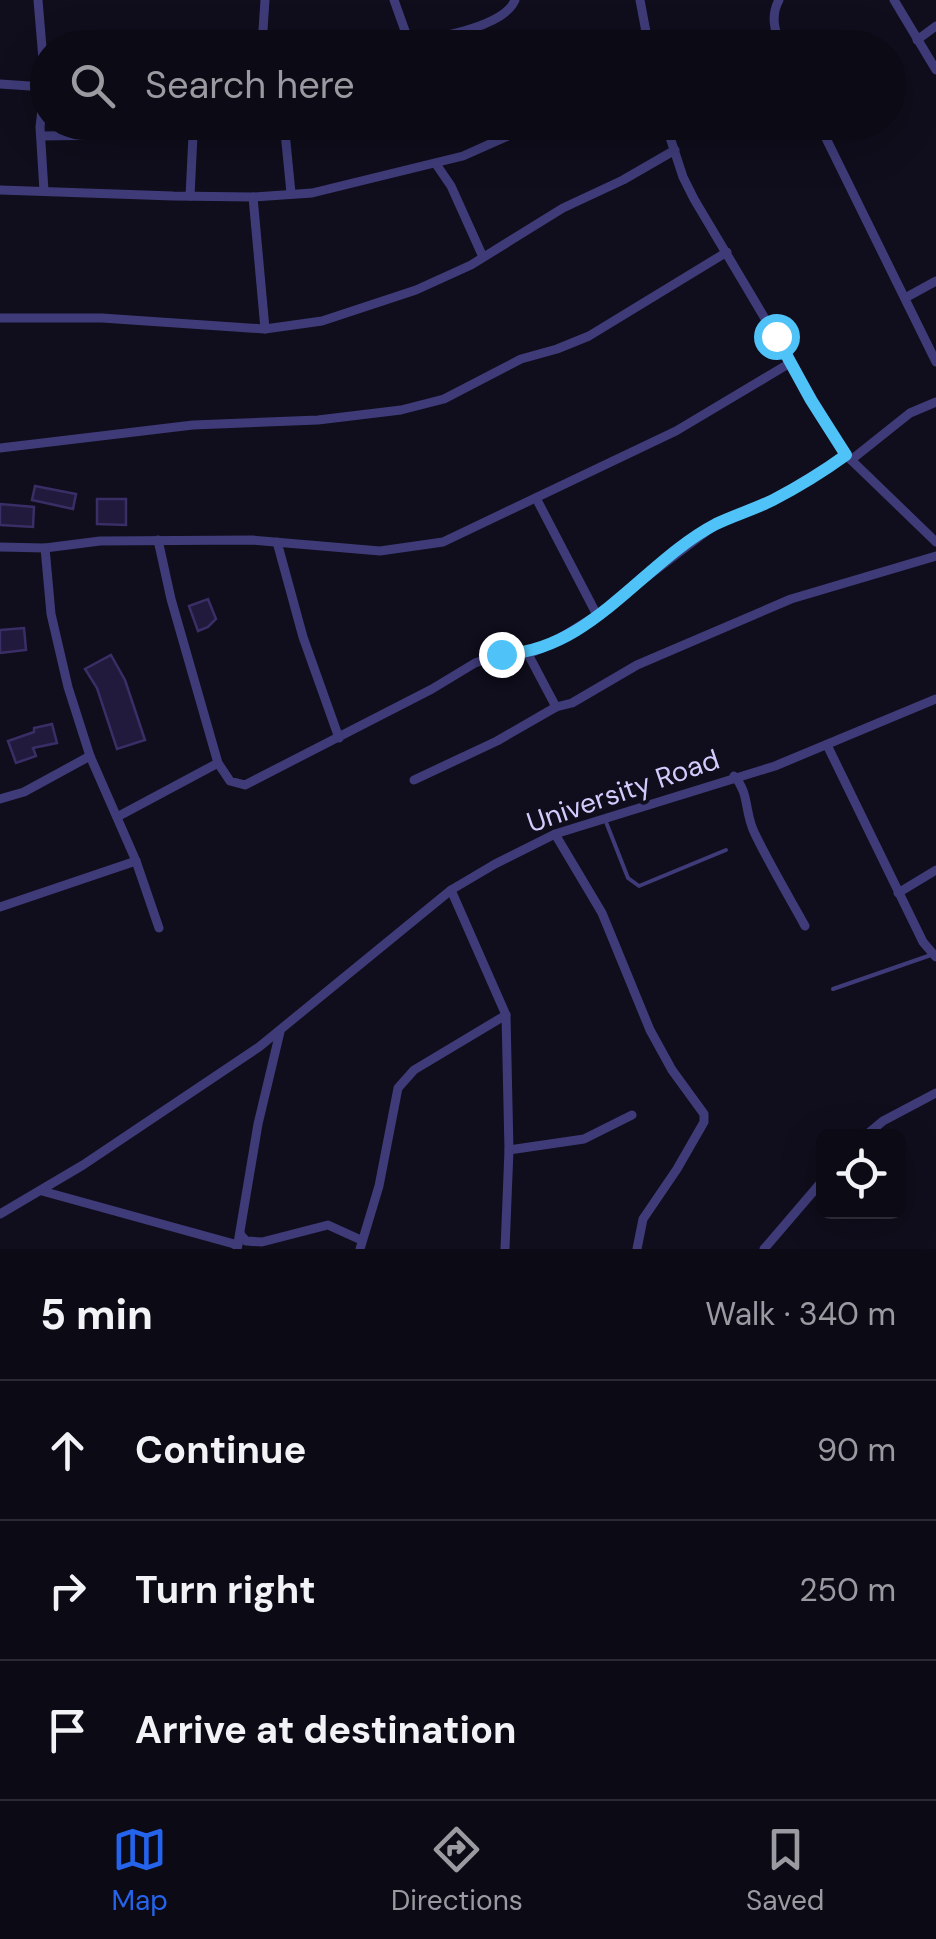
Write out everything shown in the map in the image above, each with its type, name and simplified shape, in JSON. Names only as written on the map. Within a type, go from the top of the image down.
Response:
[{"type":"street","points":[[38,0],[40,30]]},
{"type":"street","points":[[263,30],[265,0]]},
{"type":"street","points":[[394,0],[405,30]]},
{"type":"street","points":[[458,30],[498,20],[509,13],[515,0]]},
{"type":"street","points":[[640,0],[646,30]]},
{"type":"street","points":[[776,30],[774,10],[779,0]]},
{"type":"street","points":[[894,0],[936,70]]},
{"type":"street","points":[[917,40],[936,26]]},
{"type":"street","points":[[0,84],[30,86]]},
{"type":"street","points":[[41,140],[44,190]]},
{"type":"street","points":[[190,196],[193,140]]},
{"type":"street","points":[[285,140],[290,193]]},
{"type":"street","points":[[0,190],[253,197],[337,189],[463,156],[499,140]]},
{"type":"street","points":[[671,140],[688,188],[848,458],[936,542]]},
{"type":"street","points":[[827,140],[936,362]]},
{"type":"street","points":[[0,318],[102,318],[265,330],[322,321],[416,290],[675,150]]},
{"type":"street","points":[[436,164],[456,196],[483,257]]},
{"type":"street","points":[[253,197],[265,330]]},
{"type":"street","points":[[0,448],[192,424],[318,420],[402,410],[444,399],[521,359],[557,350],[589,336],[726,252]]},
{"type":"street","points":[[905,298],[936,281]]},
{"type":"street","points":[[0,547],[158,540],[276,542],[380,551],[443,542],[676,431],[790,363]]},
{"type":"street","points":[[158,540],[171,600],[218,763],[230,781],[245,785],[475,662],[501,654],[528,654],[598,615],[715,525],[776,498],[848,458],[910,413],[936,402]]},
{"type":"street","points":[[536,498],[598,615]]},
{"type":"street","points":[[276,542],[302,637],[338,738]]},
{"type":"street","points":[[45,548],[51,614],[68,687],[90,756],[136,861],[159,928]]},
{"type":"street","points":[[414,780],[497,742],[637,665],[792,599],[936,556]]},
{"type":"street","points":[[528,654],[556,707]]},
{"type":"street","name":"University Road","points":[[0,1214],[194,1094],[280,1030],[451,890],[494,864],[555,834],[775,766],[936,699]]},
{"type":"street","points":[[827,745],[898,893],[934,956]]},
{"type":"street","points":[[0,799],[24,792],[90,756]]},
{"type":"street","points":[[117,817],[218,763]]},
{"type":"street","points":[[734,776],[744,787],[747,816],[754,834],[805,926]]},
{"type":"street","points":[[555,834],[602,913],[650,1030],[672,1070],[704,1114],[704,1122],[677,1169],[643,1219],[636,1249]]},
{"type":"street","points":[[0,906],[136,861]]},
{"type":"street","points":[[898,893],[936,870]]},
{"type":"street","points":[[451,890],[506,1015],[510,1150],[505,1249]]},
{"type":"street","points":[[42,1191],[238,1243],[262,1242],[328,1225],[361,1244],[379,1186],[398,1088],[414,1070],[506,1015]]},
{"type":"street","points":[[238,1243],[258,1124],[280,1030]]},
{"type":"street","points":[[874,1129],[936,1094]]},
{"type":"street","points":[[510,1150],[584,1138],[632,1116]]},
{"type":"street","points":[[764,1249],[816,1188]]},
{"type":"lane","points":[[604,818],[628,878],[639,886],[726,850]]},
{"type":"lane","points":[[833,989],[934,956]]},
{"type":"building","points":[[35,486],[76,494],[73,509],[32,500]]},
{"type":"building","points":[[97,499],[126,499],[126,525],[97,524]]},
{"type":"building","points":[[0,504],[34,507],[33,527],[0,525]]},
{"type":"building","points":[[208,599],[216,619],[198,631],[189,606]]},
{"type":"building","points":[[24,628],[26,650],[0,653],[0,630]]},
{"type":"building","points":[[111,655],[125,680],[145,740],[117,749],[97,688],[85,669]]},
{"type":"building","points":[[52,724],[57,743],[33,748],[36,756],[16,763],[8,741]]},
{"type":"route","points":[[501,654],[528,654],[547,646],[598,615],[715,525],[776,498],[846,455],[776,336]]}]
